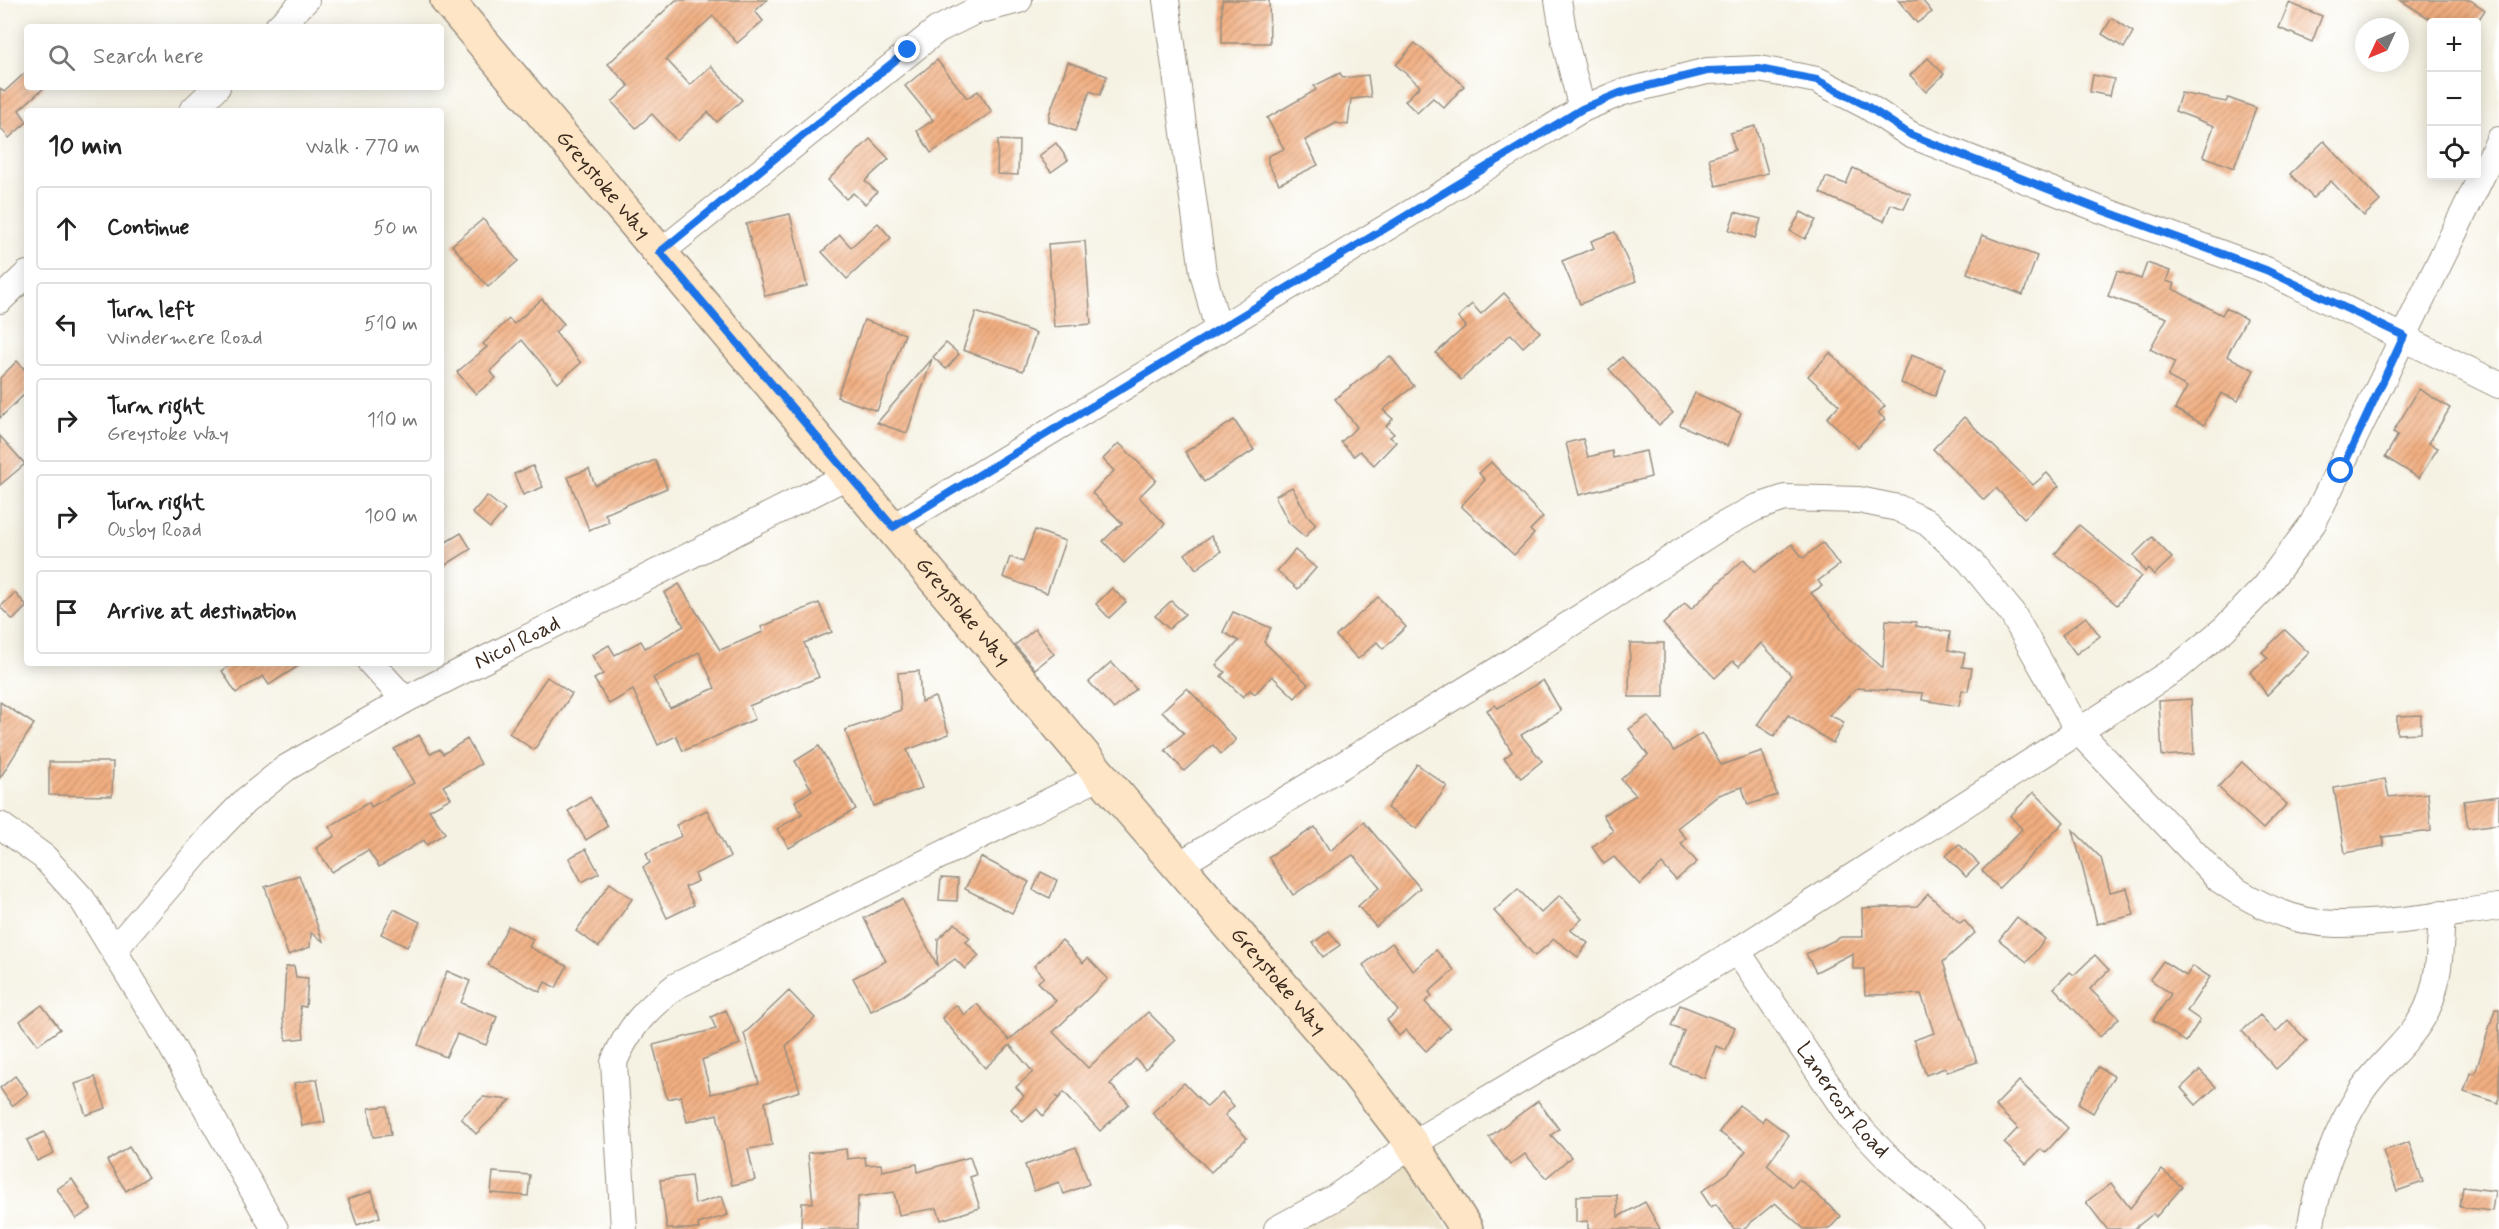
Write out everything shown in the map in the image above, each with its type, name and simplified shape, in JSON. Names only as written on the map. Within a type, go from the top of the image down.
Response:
[{"type":"street","points":[[281,24],[306,0]]},
{"type":"street","name":"Greystoke Way","points":[[447,0],[1101,776],[1354,1069],[1412,1144],[1466,1229]]},
{"type":"street","points":[[660,252],[937,30],[973,12],[1019,0]]},
{"type":"street","points":[[1166,0],[1203,272],[1218,330]]},
{"type":"street","points":[[1558,0],[1565,42],[1582,109]]},
{"type":"street","points":[[893,527],[1582,109],[1620,93],[1707,71],[1759,69],[1817,80],[1867,106],[1911,135],[2099,209],[2266,270],[2404,336],[2499,385]]},
{"type":"street","points":[[195,108],[214,90]]},
{"type":"street","points":[[1277,1229],[1336,1197],[1412,1144],[1737,951],[2177,668],[2224,629],[2265,587],[2313,523],[2499,140]]},
{"type":"street","points":[[0,300],[24,278]]},
{"type":"street","name":"Nicol Road","points":[[114,950],[246,801],[286,768],[405,700],[849,475]]},
{"type":"street","points":[[1179,865],[1511,662],[1720,527],[1755,508],[1785,498],[1858,500],[1898,508],[1928,523],[1969,560],[2012,613],[2079,732],[2220,880],[2246,897],[2272,910],[2338,924],[2499,907]]},
{"type":"street","points":[[374,666],[405,700]]},
{"type":"street","points":[[624,1229],[614,1062],[624,1039],[647,1008],[676,986],[1101,776]]},
{"type":"street","points":[[0,825],[44,857],[82,899],[114,950],[274,1229]]},
{"type":"street","points":[[2310,1229],[2316,1191],[2361,1092],[2413,1030],[2427,1009],[2437,976],[2442,914]]},
{"type":"street","name":"Lanercost Road","points":[[1737,951],[1851,1119],[1886,1156],[1972,1229]]},
{"type":"shaded area","points":[[1405,1159],[1449,1229],[1294,1229]]},
{"type":"building","points":[[676,0],[767,0],[755,11],[763,21],[737,43],[713,16],[666,59],[690,85],[711,66],[742,100],[717,122],[708,112],[677,141],[652,114],[636,128],[612,102],[629,86],[608,64]]},
{"type":"building","points":[[1222,0],[1269,0],[1270,43],[1222,43]]},
{"type":"building","points":[[1898,0],[1922,0],[1932,12],[1917,23]]},
{"type":"building","points":[[2400,0],[2470,0],[2485,10],[2480,18],[2429,18]]},
{"type":"building","points":[[2289,3],[2322,16],[2312,42],[2279,28]]},
{"type":"building","points":[[2112,18],[2133,32],[2124,48],[2102,34]]},
{"type":"building","points":[[1415,43],[1464,86],[1444,108],[1433,98],[1417,113],[1405,101],[1420,86],[1396,65]]},
{"type":"building","points":[[1928,58],[1944,74],[1926,92],[1910,75]]},
{"type":"building","points":[[937,60],[967,98],[978,91],[992,112],[931,153],[917,131],[933,120],[905,86]]},
{"type":"building","points":[[1068,62],[1107,76],[1100,95],[1090,91],[1075,131],[1049,122],[1049,115]]},
{"type":"building","points":[[1340,73],[1343,78],[1368,75],[1371,97],[1351,99],[1348,125],[1336,123],[1305,140],[1318,165],[1279,184],[1268,163],[1268,156],[1284,149],[1267,118],[1316,90],[1314,86]]},
{"type":"building","points":[[24,74],[24,90],[42,90],[19,110],[24,118],[24,125],[9,138],[0,127],[0,88],[4,92]]},
{"type":"building","points":[[2093,75],[2114,79],[2110,96],[2090,92]]},
{"type":"building","points":[[2181,93],[2226,102],[2228,98],[2256,108],[2234,168],[2203,156],[2214,126],[2175,111]]},
{"type":"building","points":[[1755,126],[1768,173],[1716,186],[1709,158],[1735,150],[1730,133]]},
{"type":"building","points":[[870,139],[889,159],[865,181],[877,192],[865,204],[853,193],[846,199],[828,180]]},
{"type":"building","points":[[998,140],[1019,141],[1018,175],[997,174]]},
{"type":"building","points":[[2324,141],[2380,201],[2364,216],[2331,181],[2313,198],[2290,174]]},
{"type":"building","points":[[1056,143],[1068,160],[1051,172],[1039,156]]},
{"type":"building","points":[[1853,168],[1911,194],[1904,209],[1891,204],[1884,221],[1820,193],[1826,177],[1846,184]]},
{"type":"building","points":[[1735,212],[1761,219],[1755,238],[1729,230]]},
{"type":"building","points":[[1801,212],[1816,220],[1805,239],[1790,231]]},
{"type":"building","points":[[790,214],[807,286],[765,296],[746,224]]},
{"type":"building","points":[[483,219],[518,261],[488,287],[452,245]]},
{"type":"building","points":[[878,223],[891,238],[847,279],[822,252],[840,235],[851,247]]},
{"type":"building","points":[[1615,232],[1636,281],[1580,304],[1562,261],[1594,248],[1591,241]]},
{"type":"building","points":[[1982,235],[2037,256],[2023,295],[1967,273]]},
{"type":"building","points":[[1085,241],[1091,324],[1054,327],[1048,244]]},
{"type":"building","points":[[2147,263],[2170,271],[2166,281],[2175,284],[2173,289],[2222,315],[2226,308],[2246,319],[2227,356],[2254,370],[2238,401],[2221,393],[2204,425],[2175,409],[2187,387],[2168,377],[2175,362],[2150,349],[2167,318],[2108,296],[2117,271],[2141,279]]},
{"type":"building","points":[[1504,293],[1540,332],[1523,347],[1511,334],[1461,380],[1436,353],[1466,326],[1458,317],[1472,304],[1481,314]]},
{"type":"building","points":[[542,299],[564,324],[555,332],[581,363],[558,383],[522,340],[490,371],[496,378],[476,394],[457,372],[487,347],[483,344],[509,319],[514,324]]},
{"type":"building","points":[[976,312],[1036,333],[1023,371],[963,350]]},
{"type":"building","points":[[864,320],[905,334],[877,411],[837,397]]},
{"type":"building","points":[[946,343],[959,354],[946,369],[933,357]]},
{"type":"building","points":[[1830,353],[1885,406],[1878,413],[1885,419],[1858,447],[1827,418],[1839,405],[1808,376]]},
{"type":"building","points":[[1911,355],[1945,368],[1935,396],[1901,383]]},
{"type":"building","points":[[1390,356],[1414,386],[1383,410],[1393,419],[1386,426],[1394,434],[1390,437],[1396,442],[1374,465],[1360,451],[1354,456],[1341,442],[1357,427],[1335,399]]},
{"type":"building","points":[[1622,357],[1673,413],[1659,425],[1609,369]]},
{"type":"building","points":[[932,359],[907,433],[877,423]]},
{"type":"building","points":[[17,361],[24,369],[24,395],[0,418],[0,378]]},
{"type":"building","points":[[2419,389],[2450,408],[2429,443],[2438,448],[2419,478],[2385,457],[2398,435],[2393,432]]},
{"type":"building","points":[[1695,393],[1741,413],[1727,446],[1680,425]]},
{"type":"building","points":[[1964,417],[2033,485],[2047,473],[2059,486],[2024,518],[1996,488],[1984,500],[1933,449]]},
{"type":"building","points":[[1234,420],[1254,450],[1204,482],[1185,452]]},
{"type":"building","points":[[0,436],[24,465],[0,485]]},
{"type":"building","points":[[1583,439],[1588,457],[1612,451],[1613,458],[1646,451],[1651,477],[1579,495],[1566,443]]},
{"type":"building","points":[[1119,443],[1156,480],[1139,497],[1165,524],[1124,563],[1103,541],[1122,523],[1092,493],[1114,471],[1103,459]]},
{"type":"building","points":[[655,460],[667,488],[605,514],[609,522],[589,530],[568,477],[589,469],[595,485]]},
{"type":"building","points":[[1491,462],[1543,517],[1530,530],[1534,534],[1514,555],[1461,506],[1485,480],[1479,473]]},
{"type":"building","points":[[533,466],[543,487],[523,495],[514,474]]},
{"type":"building","points":[[1292,487],[1307,515],[1316,524],[1305,537],[1289,523],[1275,496]]},
{"type":"building","points":[[487,496],[505,510],[490,528],[472,513]]},
{"type":"building","points":[[2079,525],[2141,576],[2117,605],[2055,554]]},
{"type":"building","points":[[1035,530],[1065,541],[1047,593],[1003,577],[1010,557],[1023,562]]},
{"type":"building","points":[[461,533],[471,549],[444,566],[444,543]]},
{"type":"building","points":[[1211,536],[1221,551],[1196,569],[1185,554]]},
{"type":"building","points":[[2152,537],[2172,558],[2154,575],[2148,568],[2145,572],[2134,555]]},
{"type":"building","points":[[1823,543],[1839,565],[1818,581],[1822,586],[1811,593],[1847,636],[1883,668],[1886,620],[1916,622],[1916,626],[1950,632],[1948,650],[1965,653],[1962,667],[1972,668],[1968,691],[1962,690],[1959,706],[1922,700],[1923,693],[1857,688],[1829,715],[1844,722],[1833,743],[1788,715],[1774,736],[1757,725],[1791,675],[1761,643],[1739,666],[1733,661],[1715,678],[1663,624],[1685,603],[1691,609],[1744,559],[1755,572],[1792,544],[1803,558]]},
{"type":"building","points":[[1295,550],[1316,568],[1298,589],[1277,571]]},
{"type":"building","points":[[679,584],[720,650],[763,632],[761,627],[819,603],[832,632],[804,643],[819,677],[749,706],[755,719],[683,751],[676,736],[658,745],[633,690],[609,704],[594,679],[603,674],[592,655],[609,645],[615,655],[641,641],[645,648],[684,626],[664,593]],"holes":[[[699,652],[715,688],[670,708],[653,678]]]},
{"type":"building","points":[[1112,588],[1126,602],[1109,618],[1096,604]]},
{"type":"building","points":[[15,593],[24,603],[24,609],[13,620],[0,607]]},
{"type":"building","points":[[1378,597],[1406,627],[1383,649],[1377,642],[1358,659],[1336,636]]},
{"type":"building","points":[[1171,601],[1185,614],[1169,629],[1155,616]]},
{"type":"building","points":[[1233,612],[1271,628],[1264,642],[1308,684],[1295,698],[1272,676],[1255,694],[1250,690],[1243,697],[1221,676],[1225,672],[1216,665],[1239,641],[1223,632]]},
{"type":"building","points":[[2086,617],[2100,636],[2076,654],[2062,635]]},
{"type":"building","points":[[1035,629],[1054,654],[1035,669],[1015,645]]},
{"type":"building","points":[[2285,630],[2309,653],[2267,695],[2250,672],[2268,658],[2262,652]]},
{"type":"building","points":[[1630,643],[1664,643],[1664,697],[1629,697]]},
{"type":"building","points":[[1111,662],[1136,689],[1114,709],[1089,682]]},
{"type":"building","points":[[230,666],[298,666],[269,685],[263,676],[236,693],[222,671]]},
{"type":"building","points":[[919,671],[921,702],[935,697],[949,734],[907,750],[922,788],[874,806],[845,730],[901,710],[898,673]]},
{"type":"building","points":[[547,677],[572,694],[534,750],[509,733]]},
{"type":"building","points":[[1543,680],[1561,711],[1521,735],[1542,761],[1521,778],[1504,758],[1512,752],[1487,710],[1495,705],[1498,708]]},
{"type":"building","points":[[1187,688],[1236,740],[1221,754],[1213,745],[1184,771],[1165,750],[1184,733],[1162,711]]},
{"type":"building","points":[[2191,699],[2194,754],[2162,756],[2159,701]]},
{"type":"building","points":[[0,702],[34,724],[0,778]]},
{"type":"building","points":[[2421,715],[2421,733],[2397,734],[2397,716]]},
{"type":"building","points":[[1648,716],[1674,751],[1702,733],[1721,765],[1762,751],[1777,795],[1748,805],[1742,787],[1719,795],[1677,828],[1686,838],[1681,844],[1697,862],[1676,880],[1662,864],[1640,885],[1614,857],[1604,864],[1592,847],[1613,831],[1603,815],[1636,795],[1621,779],[1648,755],[1629,729]]},
{"type":"building","points":[[419,735],[430,754],[440,749],[443,754],[467,739],[481,764],[443,786],[451,798],[429,810],[445,833],[427,845],[424,840],[379,867],[368,850],[332,872],[316,848],[335,836],[329,827],[369,802],[371,807],[414,783],[394,749]]},
{"type":"building","points":[[819,746],[856,809],[789,848],[777,829],[802,814],[795,801],[812,790],[795,761]]},
{"type":"building","points":[[49,762],[113,762],[112,796],[49,795]]},
{"type":"building","points":[[2242,762],[2287,804],[2263,829],[2218,787]]},
{"type":"building","points":[[1417,764],[1447,786],[1417,829],[1387,808]]},
{"type":"building","points":[[2385,779],[2389,797],[2428,793],[2431,831],[2382,837],[2384,846],[2345,853],[2334,788]]},
{"type":"building","points":[[2034,792],[2064,822],[1999,888],[1982,871],[2022,829],[2010,816]]},
{"type":"building","points":[[2499,796],[2499,824],[2468,828],[2464,801]]},
{"type":"building","points":[[590,797],[608,826],[586,840],[568,811]]},
{"type":"building","points":[[707,810],[730,857],[695,874],[698,881],[685,887],[694,905],[667,918],[643,867],[650,863],[646,853],[682,836],[676,825]]},
{"type":"building","points":[[1364,822],[1420,888],[1376,927],[1358,906],[1380,887],[1353,855],[1293,895],[1268,857],[1315,827],[1330,851]]},
{"type":"building","points":[[2073,830],[2101,858],[2110,892],[2127,888],[2134,915],[2097,924]]},
{"type":"building","points":[[1959,844],[1979,864],[1966,877],[1946,856]]},
{"type":"building","points":[[586,849],[599,873],[582,882],[569,858]]},
{"type":"building","points":[[981,857],[1029,882],[1012,913],[965,889]]},
{"type":"building","points":[[1041,872],[1057,880],[1050,898],[1033,890]]},
{"type":"building","points":[[299,875],[323,941],[311,933],[310,947],[288,955],[265,887]]},
{"type":"building","points":[[941,878],[958,879],[957,901],[939,900]]},
{"type":"building","points":[[610,883],[632,899],[599,947],[576,931]]},
{"type":"building","points":[[1518,889],[1541,913],[1560,895],[1582,919],[1570,930],[1588,943],[1578,957],[1554,939],[1535,956],[1494,911]]},
{"type":"building","points":[[1928,894],[1960,923],[1964,920],[1975,933],[1943,962],[1977,1062],[1947,1072],[1945,1068],[1926,1075],[1914,1040],[1934,1033],[1921,994],[1865,995],[1864,969],[1853,969],[1853,953],[1816,972],[1806,954],[1841,937],[1863,937],[1862,908],[1917,906]]},
{"type":"building","points":[[902,899],[937,965],[938,939],[955,923],[970,938],[966,942],[979,956],[965,969],[955,959],[902,996],[871,1011],[853,978],[886,961],[864,918]]},
{"type":"building","points":[[394,909],[420,922],[407,947],[381,934]]},
{"type":"building","points":[[2017,917],[2045,939],[2027,962],[1999,940]]},
{"type":"building","points":[[508,926],[533,939],[529,947],[567,966],[556,988],[545,982],[540,992],[488,965]]},
{"type":"building","points":[[1329,931],[1340,945],[1323,957],[1313,943]]},
{"type":"building","points":[[1062,940],[1083,963],[1088,958],[1108,979],[1053,1032],[1088,1068],[1148,1012],[1176,1040],[1145,1069],[1136,1059],[1110,1084],[1129,1104],[1100,1131],[1064,1092],[1059,1098],[1057,1097],[1058,1099],[1043,1116],[1037,1109],[1023,1122],[1011,1109],[1024,1096],[1016,1087],[1033,1072],[1010,1045],[985,1068],[942,1018],[956,1005],[965,1015],[977,1004],[1009,1040],[1056,1001],[1038,982],[1044,977],[1034,966]]},
{"type":"building","points":[[1392,943],[1413,971],[1436,950],[1454,970],[1429,992],[1432,996],[1425,1002],[1450,1028],[1426,1051],[1406,1030],[1399,1036],[1387,1020],[1398,1011],[1363,965]]},
{"type":"building","points":[[2095,955],[2109,970],[2090,989],[2119,1018],[2100,1037],[2054,988],[2070,972],[2074,975]]},
{"type":"building","points":[[2163,961],[2186,976],[2193,966],[2210,977],[2187,1011],[2200,1020],[2186,1042],[2153,1020],[2171,994],[2150,979]]},
{"type":"building","points":[[294,966],[296,977],[308,978],[306,1007],[300,1006],[304,1038],[286,1040],[283,1018],[286,967]]},
{"type":"building","points":[[447,971],[470,981],[461,1003],[497,1017],[486,1045],[457,1034],[446,1057],[418,1045]]},
{"type":"building","points":[[789,991],[815,1018],[786,1046],[800,1091],[765,1102],[772,1145],[748,1149],[755,1180],[732,1185],[717,1114],[687,1122],[681,1096],[667,1099],[653,1045],[716,1029],[711,1017],[726,1010],[740,1044],[702,1060],[711,1094],[759,1083],[744,1034]]},
{"type":"building","points":[[42,1005],[60,1029],[38,1045],[20,1021]]},
{"type":"building","points":[[1680,1005],[1735,1027],[1726,1050],[1716,1046],[1704,1078],[1671,1065],[1684,1031],[1671,1026]]},
{"type":"building","points":[[2495,1009],[2499,1009],[2499,1103],[2464,1092],[2470,1073],[2475,1074]]},
{"type":"building","points":[[2260,1015],[2276,1032],[2288,1020],[2307,1041],[2276,1069],[2242,1031]]},
{"type":"building","points":[[2098,1067],[2114,1076],[2093,1113],[2078,1104]]},
{"type":"building","points":[[2200,1070],[2216,1087],[2196,1105],[2181,1088]]},
{"type":"building","points":[[15,1076],[28,1093],[12,1106],[0,1088]]},
{"type":"building","points":[[95,1077],[106,1108],[86,1115],[75,1084]]},
{"type":"building","points":[[317,1079],[325,1122],[302,1126],[294,1083]]},
{"type":"building","points":[[2019,1081],[2068,1128],[2045,1153],[2041,1149],[2026,1164],[2004,1143],[2018,1128],[1995,1106]]},
{"type":"building","points":[[1184,1083],[1207,1107],[1222,1093],[1234,1106],[1225,1115],[1247,1138],[1211,1172],[1152,1113]]},
{"type":"building","points":[[483,1097],[511,1100],[476,1134],[461,1118]]},
{"type":"building","points":[[1538,1101],[1559,1129],[1551,1135],[1571,1157],[1546,1178],[1525,1154],[1510,1165],[1489,1137]]},
{"type":"building","points":[[1739,1105],[1762,1122],[1765,1117],[1789,1135],[1767,1165],[1792,1187],[1799,1179],[1841,1216],[1829,1229],[1804,1229],[1775,1203],[1743,1229],[1734,1229],[1716,1204],[1711,1207],[1701,1192],[1729,1172],[1746,1151],[1719,1132]]},
{"type":"building","points":[[387,1106],[391,1135],[373,1137],[369,1108]]},
{"type":"building","points":[[44,1132],[54,1153],[37,1161],[27,1140]]},
{"type":"building","points":[[2409,1142],[2423,1182],[2397,1191],[2383,1151]]},
{"type":"building","points":[[129,1147],[148,1177],[126,1191],[107,1161]]},
{"type":"building","points":[[1076,1147],[1089,1184],[1064,1194],[1059,1182],[1034,1191],[1025,1165]]},
{"type":"building","points":[[846,1149],[847,1159],[865,1157],[866,1165],[881,1164],[882,1171],[917,1164],[918,1172],[970,1157],[976,1175],[970,1177],[980,1208],[941,1220],[937,1208],[899,1215],[894,1192],[858,1197],[857,1229],[801,1229],[802,1203],[813,1203],[808,1153]]},
{"type":"building","points":[[2162,1170],[2182,1187],[2156,1217],[2153,1214],[2134,1229],[2107,1229],[2086,1202],[2111,1183],[2130,1208]]},
{"type":"building","points":[[493,1172],[530,1175],[528,1196],[491,1193]]},
{"type":"building","points":[[691,1176],[695,1204],[722,1196],[728,1215],[698,1224],[699,1229],[667,1229],[660,1180]]},
{"type":"building","points":[[72,1179],[91,1209],[76,1219],[57,1189]]},
{"type":"building","points":[[2463,1187],[2495,1191],[2492,1211],[2460,1207]]},
{"type":"building","points":[[372,1191],[380,1217],[357,1225],[348,1199]]},
{"type":"building","points":[[1617,1195],[1618,1217],[1645,1202],[1660,1229],[1588,1229],[1588,1221],[1576,1222],[1576,1196]]},
{"type":"route","points":[[908,50],[660,252],[893,527],[1582,109],[1620,93],[1707,71],[1759,69],[1817,80],[1867,106],[1911,135],[2099,209],[2266,270],[2404,336],[2341,471]]}]
